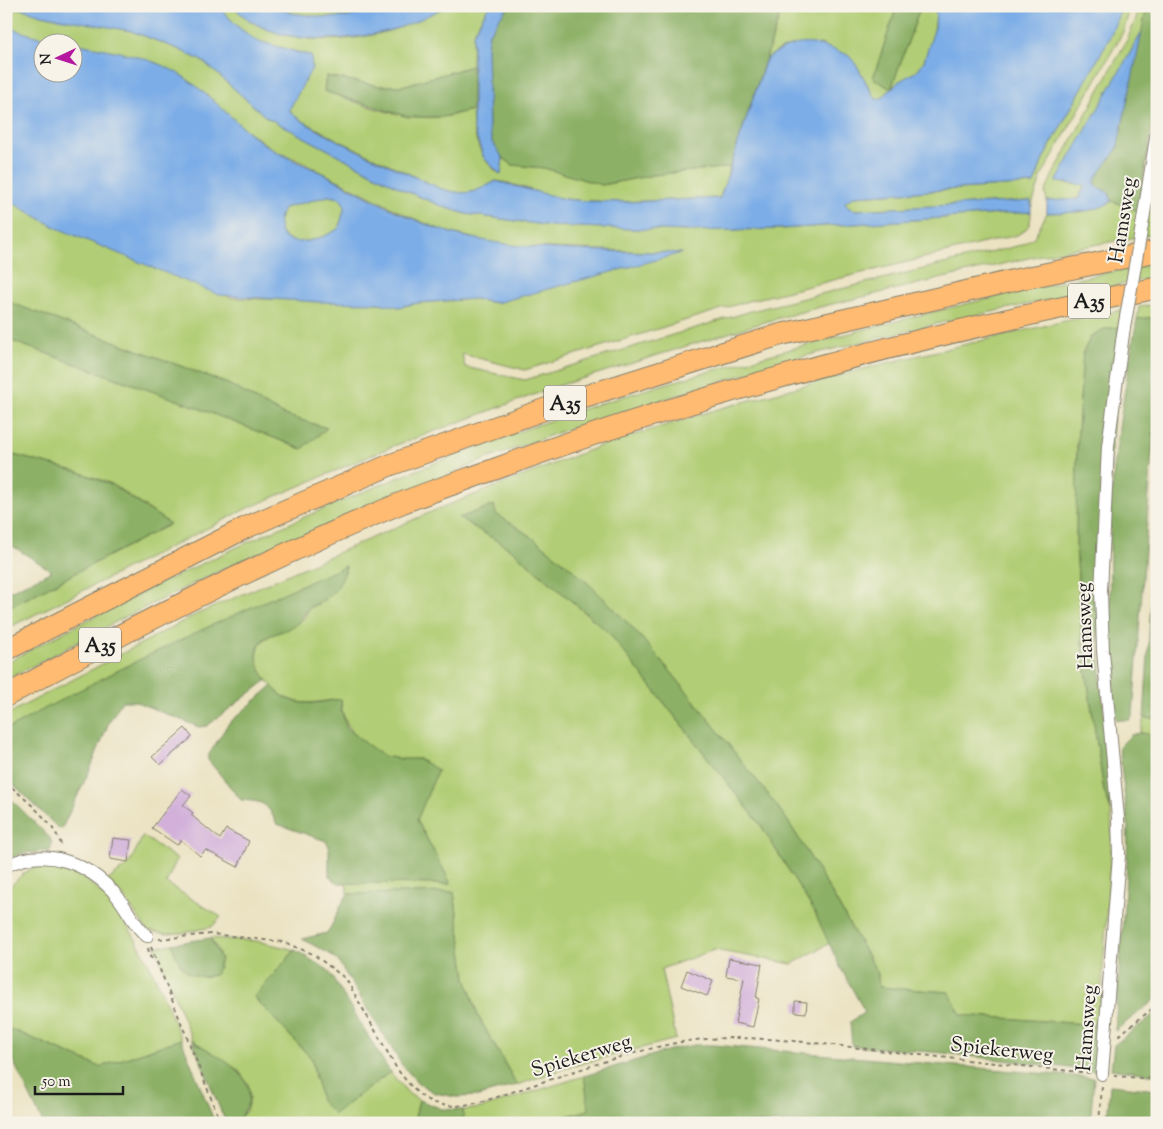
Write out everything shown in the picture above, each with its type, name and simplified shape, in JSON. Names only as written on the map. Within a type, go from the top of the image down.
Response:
[{"type":"highway","name":"A35","points":[[6,650],[245,528],[390,465],[551,407],[779,335],[1020,279],[1157,251]]},
{"type":"highway","name":"A35","points":[[6,696],[195,596],[382,512],[580,437],[728,390],[940,335],[1021,315],[1157,288]]},
{"type":"street","name":"Hamsweg","points":[[1102,1074],[1119,855],[1118,818],[1103,651],[1101,592],[1108,446],[1157,131]]},
{"type":"street","points":[[6,866],[32,857],[56,857],[84,869],[116,895],[147,937]]},
{"type":"path","points":[[6,782],[51,825],[59,835],[61,844]]},
{"type":"path","name":"Spiekerweg","points":[[147,937],[160,940],[212,934],[253,938],[283,942],[313,954],[346,978],[397,1069],[415,1092],[427,1100],[442,1105],[463,1104],[492,1098],[649,1050],[676,1043],[711,1038],[800,1042],[1102,1074],[1157,1078]]},
{"type":"path","points":[[147,937],[221,1123]]},
{"type":"path","points":[[1104,1047],[1157,1005]]},
{"type":"path","name":"Hamsweg","points":[[1099,1123],[1102,1074]]},
{"type":"green space","points":[[6,6],[131,31],[178,49],[204,62],[266,117],[404,190],[466,214],[551,226],[688,231],[780,229],[1031,212],[1028,226],[1017,235],[748,301],[525,370],[462,354],[465,367],[525,380],[751,311],[1021,245],[1034,237],[1047,213],[1089,210],[1112,201],[1138,211],[1141,192],[1157,188],[1151,227],[1157,224],[1157,233],[1041,255],[820,307],[761,323],[555,387],[391,447],[246,509],[6,629],[6,609],[170,524],[112,484],[79,472],[6,453],[6,339],[188,404],[302,449],[327,428],[284,415],[228,384],[6,301],[6,199],[27,210],[232,298],[379,303],[399,307],[418,303],[474,299],[496,303],[679,253],[527,247],[490,242],[444,231],[410,217],[302,162],[276,151],[148,61],[123,53],[82,45],[82,32],[32,32],[32,35],[6,27]]},
{"type":"green space","points":[[218,6],[233,6],[249,20],[268,30],[289,36],[334,40],[357,38],[398,28],[447,6],[489,6],[475,34],[472,66],[402,86],[380,86],[326,76],[324,91],[397,114],[427,118],[450,116],[472,110],[478,146],[486,161],[500,174],[503,158],[513,165],[544,168],[602,185],[653,175],[730,167],[720,198],[624,202],[585,201],[557,197],[496,181],[481,189],[463,193],[439,188],[338,140],[292,115],[290,108],[311,56],[255,40],[237,26]]},
{"type":"green space","points":[[272,6],[383,6],[371,12],[343,18],[313,18]]},
{"type":"green space","points":[[508,6],[783,6],[730,167],[653,175],[602,185],[544,168],[513,165],[503,158],[492,142],[489,129],[487,47],[489,33]]},
{"type":"green space","points":[[783,6],[897,6],[873,78],[890,89],[886,95],[876,99],[858,68],[821,44],[780,49],[766,59]]},
{"type":"green space","points":[[897,6],[921,6],[891,89],[873,78]]},
{"type":"green space","points":[[921,6],[936,6],[934,31],[925,59],[916,72],[892,87]]},
{"type":"green space","points":[[1122,6],[1131,6],[1123,32],[1042,175],[1031,208],[1030,201],[856,210],[846,206],[845,202],[855,196],[1034,184],[1043,159],[1110,37]]},
{"type":"green space","points":[[1138,6],[1147,6],[1142,32],[1057,182],[1085,185],[1079,199],[1047,201],[1045,193],[1051,178],[1127,40],[1136,19]]},
{"type":"green space","points":[[1147,6],[1157,6],[1157,99],[1138,211],[1112,201],[1109,193],[1096,186],[1095,179],[1117,149]]},
{"type":"green space","points":[[472,66],[472,110],[442,117],[408,117],[324,91],[326,76],[380,86],[402,86]]},
{"type":"green space","points":[[1157,186],[1157,224],[1151,228]]},
{"type":"green space","points":[[328,196],[340,198],[345,206],[339,228],[325,236],[305,241],[296,242],[288,240],[282,235],[279,221],[284,208]]},
{"type":"green space","points":[[1157,263],[1157,277],[944,322],[801,357],[565,430],[484,460],[240,561],[125,617],[6,680],[6,663],[139,594],[342,501],[481,445],[605,402],[865,329],[1011,293]]},
{"type":"green space","points":[[6,301],[228,384],[284,415],[327,428],[302,449],[188,404],[6,339]]},
{"type":"green space","points":[[1157,304],[1157,317],[1137,319],[1139,307]]},
{"type":"green space","points":[[1123,310],[1120,327],[1104,329],[1083,352],[1077,447],[1076,545],[1082,644],[1104,791],[1111,810],[1112,837],[1099,1025],[961,1015],[949,992],[878,987],[878,974],[828,886],[789,823],[680,683],[625,620],[595,590],[564,562],[531,537],[495,514],[494,505],[460,518],[512,550],[609,633],[760,824],[814,911],[830,943],[792,964],[714,950],[661,969],[676,1039],[569,1067],[517,1085],[478,1016],[466,978],[454,892],[348,894],[346,883],[451,884],[417,820],[419,759],[393,759],[375,751],[360,740],[348,726],[344,717],[341,699],[303,702],[287,698],[271,685],[258,665],[258,651],[265,639],[290,628],[302,620],[312,606],[320,603],[331,592],[345,572],[346,566],[6,730],[6,715],[195,615],[438,509],[605,444],[718,409],[878,365],[1065,321]]},
{"type":"green space","points":[[1157,317],[1157,383],[1133,715],[1130,720],[1117,720],[1115,714],[1111,630],[1110,573],[1114,468],[1137,319]]},
{"type":"green space","points":[[1120,327],[1098,634],[1111,810],[1104,791],[1082,644],[1076,545],[1077,447],[1083,352],[1091,336],[1104,329]]},
{"type":"green space","points":[[6,453],[79,472],[112,485],[170,524],[6,609],[6,593],[52,571],[6,542]]},
{"type":"green space","points":[[494,505],[496,514],[564,562],[595,590],[625,620],[680,683],[789,823],[878,974],[879,987],[949,992],[961,1015],[1099,1025],[1095,1071],[944,1053],[852,1046],[850,1022],[865,1012],[839,965],[814,911],[760,824],[609,633],[512,550],[459,518]]},
{"type":"green space","points":[[1157,505],[1157,688],[1154,719],[1144,718]]},
{"type":"green space","points":[[346,566],[341,582],[330,595],[310,607],[295,625],[262,641],[257,652],[257,658],[263,675],[267,680],[207,726],[199,727],[134,701],[122,701],[109,722],[89,772],[62,828],[58,828],[6,777],[6,730],[89,685],[174,643]]},
{"type":"green space","points":[[272,686],[287,699],[296,702],[313,703],[341,699],[341,710],[347,728],[368,745],[384,756],[401,759],[419,759],[438,770],[417,820],[451,884],[338,883],[329,876],[329,846],[326,841],[277,824],[264,804],[241,800],[208,760],[208,756],[228,724]]},
{"type":"green space","points":[[1157,688],[1157,735],[1140,733],[1144,718],[1154,718]]},
{"type":"green space","points":[[1140,733],[1157,735],[1157,998],[1115,1031],[1128,825],[1119,747],[1131,735]]},
{"type":"green space","points":[[6,794],[50,838],[52,845],[50,851],[23,853],[6,860]]},
{"type":"green space","points":[[143,836],[177,859],[166,883],[221,917],[212,927],[167,934],[148,931],[122,895],[107,881],[129,864]]},
{"type":"green space","points":[[47,864],[73,873],[96,888],[115,909],[147,960],[181,1039],[100,1067],[6,1027],[6,892],[29,870]]},
{"type":"green space","points":[[454,892],[466,978],[478,1016],[517,1085],[478,1096],[456,1097],[435,1093],[418,1083],[402,1065],[338,961],[330,954],[302,939],[327,933],[348,894]]},
{"type":"green space","points":[[210,938],[257,941],[295,950],[254,997],[312,1059],[315,1079],[334,1114],[390,1072],[409,1094],[419,1100],[415,1118],[416,1123],[235,1123],[246,1111],[250,1098],[248,1084],[238,1070],[192,1040],[155,947],[172,944],[175,954],[219,968],[220,959],[218,952]]},
{"type":"green space","points":[[210,938],[221,959],[215,975],[198,976],[186,971],[178,960],[172,944]]},
{"type":"green space","points":[[295,950],[328,970],[390,1072],[334,1114],[321,1101],[312,1059],[254,997]]},
{"type":"green space","points":[[1157,1012],[1157,1075],[1111,1069],[1114,1045]]},
{"type":"green space","points":[[6,1027],[100,1067],[181,1039],[215,1123],[43,1123],[6,1046]]},
{"type":"green space","points":[[192,1040],[230,1064],[247,1084],[249,1095],[246,1108],[235,1123],[228,1123],[223,1116]]},
{"type":"green space","points":[[694,1045],[714,1045],[1094,1078],[1090,1123],[539,1123],[589,1110],[584,1076],[670,1050]]},
{"type":"green space","points":[[584,1076],[590,1110],[539,1123],[464,1123],[463,1110],[481,1108]]},
{"type":"green space","points":[[1110,1085],[1157,1090],[1157,1123],[1107,1123]]},
{"type":"green space","points":[[419,1100],[442,1109],[463,1110],[464,1123],[416,1123],[415,1118]]},
{"type":"water","points":[[14,6],[218,6],[237,26],[255,40],[311,56],[312,68],[289,110],[314,128],[359,151],[439,188],[456,192],[475,191],[496,181],[564,199],[626,202],[720,198],[766,59],[783,49],[799,44],[816,44],[846,54],[857,66],[876,99],[881,99],[898,82],[917,71],[924,61],[935,27],[936,6],[1122,6],[1110,37],[1043,159],[1034,184],[855,196],[845,202],[849,208],[856,210],[1031,201],[1031,212],[780,229],[688,231],[551,226],[466,214],[444,207],[404,190],[266,117],[204,62],[178,49],[131,31],[41,15]]},
{"type":"water","points":[[233,6],[272,6],[292,13],[324,17],[348,17],[383,6],[447,6],[413,23],[391,30],[351,38],[329,39],[286,35],[266,29],[248,19]]},
{"type":"water","points":[[489,6],[508,6],[489,33],[487,47],[489,129],[492,142],[503,158],[501,175],[484,158],[473,128],[473,34]]},
{"type":"water","points":[[6,27],[32,35],[32,82],[82,82],[82,45],[145,59],[184,77],[251,134],[275,151],[412,219],[430,226],[467,237],[520,246],[682,253],[496,303],[474,299],[418,303],[399,307],[379,303],[317,302],[219,295],[57,228],[6,199]],"holes":[[[328,196],[340,198],[345,206],[339,228],[325,236],[296,242],[288,240],[282,235],[279,221],[284,208]]]},
{"type":"water","points":[[1142,32],[1117,149],[1095,179],[1096,186],[1109,193],[1112,201],[1089,210],[1047,213],[1047,201],[1079,199],[1085,185],[1056,182]]},
{"type":"building","points":[[185,728],[192,737],[160,765],[152,757]]},
{"type":"building","points":[[182,789],[191,796],[183,805],[193,813],[191,815],[220,839],[226,829],[249,841],[238,867],[206,850],[200,856],[181,840],[177,845],[152,828]]},
{"type":"building","points":[[113,838],[131,840],[128,862],[110,859]]},
{"type":"building","points":[[729,958],[762,964],[756,998],[759,999],[753,1027],[735,1023],[744,979],[726,976]]},
{"type":"building","points":[[687,970],[713,981],[707,996],[681,986]]},
{"type":"building","points":[[795,1001],[807,1002],[806,1013],[795,1012]]}]
